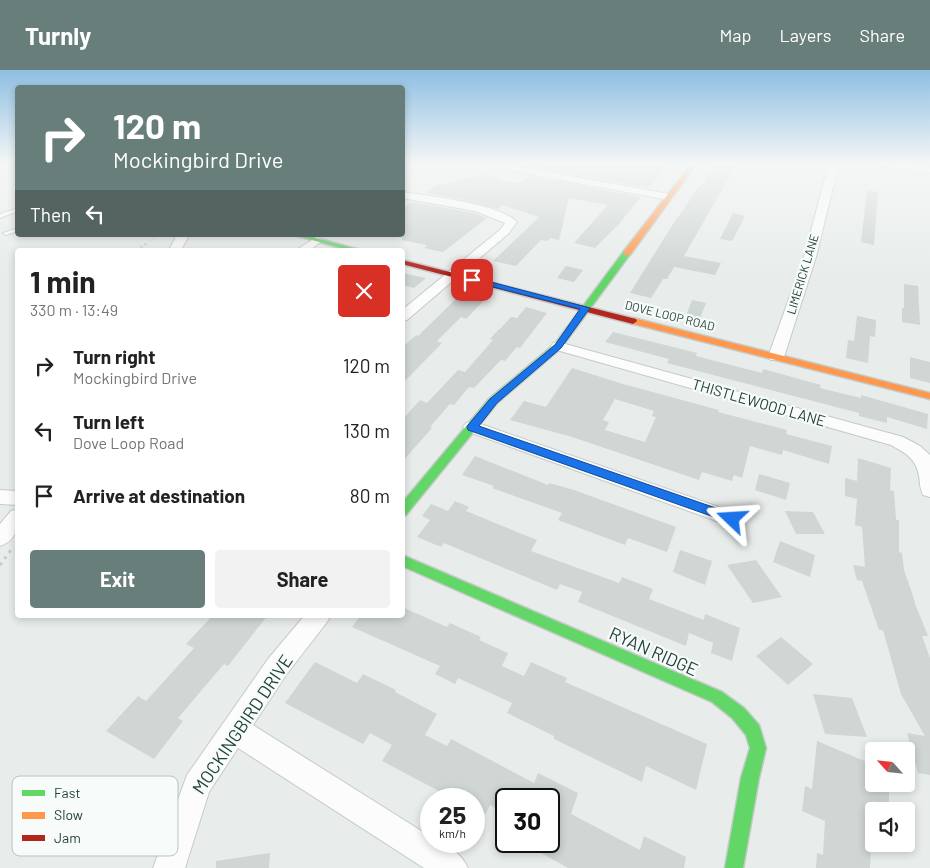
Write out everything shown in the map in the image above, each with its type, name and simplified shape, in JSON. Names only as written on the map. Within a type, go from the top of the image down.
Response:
[{"type":"street","points":[[405,314],[505,231],[511,222],[503,216],[485,211],[429,200]]},
{"type":"street","points":[[405,508],[493,401],[558,346],[667,200]]},
{"type":"street","name":"LIMERICK LANE","points":[[776,357],[810,257],[824,200]]},
{"type":"street","points":[[305,237],[348,248]]},
{"type":"street","points":[[305,248],[317,240]]},
{"type":"street","name":"DOVE LOOP ROAD","points":[[405,263],[930,396]]},
{"type":"street","points":[[405,302],[416,305]]},
{"type":"street","name":"THISTLEWOOD LANE","points":[[558,346],[897,441],[915,450],[927,463],[930,490]]},
{"type":"street","points":[[472,427],[732,519]]},
{"type":"street","points":[[0,497],[15,498]]},
{"type":"street","points":[[6,544],[15,523]]},
{"type":"street","name":"RYAN RIDGE","points":[[405,561],[716,697],[738,713],[753,731],[758,748],[750,778],[734,868]]},
{"type":"street","name":"MOCKINGBIRD DRIVE","points":[[178,841],[197,785],[277,667],[317,618]]},
{"type":"street","points":[[234,729],[452,868]]},
{"type":"street","name":"MOCKINGBIRD DRIVE","points":[[169,868],[173,856]]},
{"type":"lane","points":[[0,216],[15,211]]},
{"type":"lane","points":[[6,233],[15,230]]},
{"type":"path","points":[[140,248],[155,237]]},
{"type":"path","points":[[0,565],[6,544]]},
{"type":"building","points":[[465,200],[568,200],[559,240],[550,238],[548,241],[541,240],[516,266],[493,261],[539,217],[503,205],[498,209]]},
{"type":"building","points":[[581,200],[638,200],[618,225],[595,248],[574,243],[608,205]]},
{"type":"building","points":[[690,200],[716,200],[684,256],[721,263],[715,275],[674,267],[667,279],[663,279],[651,298],[630,293],[678,216]]},
{"type":"building","points":[[866,200],[877,200],[874,245],[861,242]]},
{"type":"building","points":[[412,202],[474,213],[487,218],[443,252],[424,248],[427,245],[402,240],[402,237],[405,237],[405,206]]},
{"type":"building","points":[[733,213],[745,216],[732,241],[720,239]]},
{"type":"building","points":[[566,266],[583,270],[574,282],[557,278]]},
{"type":"building","points":[[405,274],[426,278],[414,288],[405,286]]},
{"type":"building","points":[[904,284],[918,286],[920,325],[902,322]]},
{"type":"building","points":[[467,288],[490,294],[466,319],[461,317],[437,341],[442,343],[405,381],[405,345],[416,335],[418,336]]},
{"type":"building","points":[[692,300],[706,303],[698,324],[684,321]]},
{"type":"building","points":[[526,307],[547,313],[520,348],[517,347],[505,361],[501,360],[474,388],[469,387],[454,405],[450,404],[405,459],[405,417],[420,400],[427,403],[458,370],[465,372],[493,340],[490,339],[499,329],[511,317],[517,318]]},
{"type":"building","points":[[857,316],[876,320],[875,337],[870,336],[868,363],[846,358],[848,340],[854,341]]},
{"type":"building","points":[[613,332],[697,353],[696,356],[762,373],[763,369],[821,385],[820,388],[861,398],[861,395],[928,414],[927,429],[887,417],[887,423],[859,416],[859,413],[667,363],[669,359],[605,342]]},
{"type":"building","points":[[910,357],[930,362],[930,383],[910,378]]},
{"type":"building","points":[[572,368],[719,410],[718,412],[787,430],[786,434],[832,446],[829,464],[783,450],[782,455],[750,446],[742,478],[734,475],[732,481],[702,472],[699,480],[572,437],[510,420],[524,401],[546,407]],"holes":[[[615,399],[654,411],[652,416],[656,417],[645,442],[605,430],[609,422],[603,420]]]},
{"type":"building","points":[[475,456],[548,485],[549,483],[574,490],[676,527],[667,552],[628,538],[625,545],[558,520],[562,513],[462,475]]},
{"type":"building","points":[[858,458],[891,468],[890,490],[894,491],[896,520],[899,520],[899,552],[902,553],[904,570],[928,636],[922,636],[930,658],[930,775],[918,773],[915,762],[915,742],[909,742],[907,733],[925,736],[901,694],[883,630],[879,630],[862,581],[857,580],[853,565],[865,567],[862,527],[855,525],[857,499],[845,496],[845,478],[857,481]]},
{"type":"building","points":[[759,474],[790,483],[786,500],[755,490]]},
{"type":"building","points":[[455,501],[469,507],[466,511],[537,540],[531,551],[619,583],[622,577],[653,589],[649,599],[704,620],[705,614],[740,628],[732,661],[711,653],[713,643],[689,633],[686,646],[578,602],[582,592],[560,584],[557,590],[444,543],[441,547],[417,537],[430,520],[422,516],[431,504],[448,511]]},
{"type":"building","points":[[785,511],[813,512],[825,534],[796,534]]},
{"type":"building","points":[[780,541],[815,555],[810,577],[773,562]]},
{"type":"building","points":[[680,550],[712,561],[705,585],[673,572]]},
{"type":"building","points":[[756,560],[782,597],[753,603],[727,565]]},
{"type":"building","points":[[405,608],[447,627],[450,623],[481,637],[479,640],[508,653],[502,666],[524,676],[531,662],[567,678],[565,682],[707,744],[696,790],[646,766],[642,782],[554,739],[554,736],[507,713],[512,703],[458,678],[455,684],[435,674],[440,666],[352,627],[359,618],[405,618]]},
{"type":"building","points":[[210,618],[266,618],[228,666],[224,664],[178,718],[183,721],[154,759],[106,731],[138,696],[146,701],[194,648],[186,644]]},
{"type":"building","points":[[781,637],[813,664],[788,685],[756,656]]},
{"type":"building","points":[[315,662],[357,683],[363,674],[396,690],[395,692],[437,714],[425,735],[447,746],[451,739],[534,783],[538,773],[578,793],[571,814],[640,850],[644,836],[686,857],[684,868],[568,868],[541,853],[560,853],[560,788],[495,788],[495,808],[490,805],[486,814],[485,788],[433,788],[382,761],[392,745],[370,733],[363,744],[285,703]]},
{"type":"building","points":[[813,694],[852,698],[867,737],[825,734]]},
{"type":"building","points":[[817,741],[865,761],[865,792],[889,792],[889,802],[865,802],[865,852],[871,852],[870,868],[816,868],[817,853],[823,855],[825,821],[802,811],[805,786],[812,789]]},
{"type":"building","points":[[270,853],[269,868],[216,868],[216,861]]},
{"type":"traffic: fast","points":[[305,237],[348,248]]},
{"type":"traffic: fast","points":[[405,508],[493,401],[558,346],[627,253]]},
{"type":"traffic: fast","points":[[405,561],[717,697],[738,713],[753,731],[758,748],[750,778],[734,868]]},
{"type":"traffic: slow","points":[[627,253],[666,200]]},
{"type":"traffic: slow","points":[[633,321],[930,396]]},
{"type":"traffic: jam","points":[[405,263],[633,321]]},
{"type":"route","points":[[472,280],[586,308],[558,346],[493,401],[472,427],[732,519]]}]
